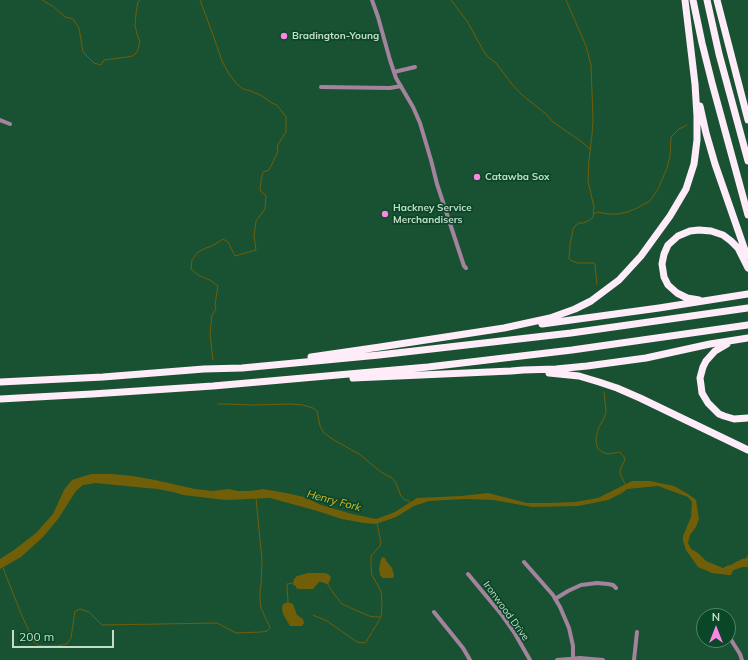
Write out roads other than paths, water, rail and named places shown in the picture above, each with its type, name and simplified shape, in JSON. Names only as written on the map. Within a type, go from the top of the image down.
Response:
[{"type":"highway","points":[[504,328],[550,318],[575,309],[591,301],[620,280],[641,256],[674,210],[686,189],[696,155],[697,118],[695,84],[685,0]]},
{"type":"highway","points":[[693,0],[709,70],[748,215]]},
{"type":"highway","points":[[707,0],[719,54],[748,161]]},
{"type":"highway","points":[[717,0],[748,120]]},
{"type":"highway","points":[[731,52],[748,102]]},
{"type":"highway","points":[[695,84],[706,133],[715,164],[748,260]]},
{"type":"highway","points":[[711,300],[682,296],[672,290],[666,282],[662,272],[662,259],[666,249],[674,239],[683,233],[695,230],[717,232],[728,238],[736,245],[748,268]]},
{"type":"highway","points":[[204,369],[287,360],[504,328],[614,315],[746,294]]},
{"type":"highway","points":[[0,382],[242,368],[379,355],[571,333],[746,308]]},
{"type":"highway","points":[[0,399],[213,386],[428,367],[517,357],[748,325]]},
{"type":"highway","points":[[511,372],[602,365],[748,338]]},
{"type":"highway","points":[[740,339],[720,347],[710,355],[703,367],[700,385],[706,400],[719,414],[734,419],[748,418]]},
{"type":"highway","points":[[320,377],[329,379],[511,372],[543,373],[587,378],[608,384],[640,398],[748,450]]},
{"type":"street","points":[[372,0],[394,72],[420,123],[437,184],[464,266],[466,268]]},
{"type":"street","points":[[394,72],[415,67]]},
{"type":"street","points":[[321,87],[390,88],[401,86]]},
{"type":"street","points":[[0,120],[10,124]]},
{"type":"street","points":[[524,562],[560,607],[569,628],[573,646],[573,658]]},
{"type":"street","name":"Ironwood Drive","points":[[468,574],[502,615],[514,632],[530,660]]},
{"type":"street","points":[[555,599],[581,585],[597,583],[613,585],[616,588]]},
{"type":"street","points":[[434,612],[463,648],[470,660]]},
{"type":"street","points":[[634,660],[637,632]]},
{"type":"street","points":[[736,648],[742,660]]},
{"type":"street","points":[[557,660],[573,658],[603,660]]},
{"type":"waterway","points":[[42,0],[54,7],[65,17],[73,19],[79,28],[83,52],[94,63],[101,65],[104,60],[133,56],[137,52],[140,42],[135,25],[138,2],[140,0]]},
{"type":"waterway","points":[[200,0],[222,61],[229,74],[243,89],[262,96],[277,105],[286,117],[286,132],[277,146],[278,151],[269,170],[263,172],[260,190],[266,196],[265,209],[256,221],[254,236],[256,250],[235,256],[228,242],[223,239],[198,252],[192,260],[191,269],[198,275],[210,280],[218,286],[215,305],[216,309],[212,315],[210,334],[213,360]]},
{"type":"waterway","points":[[451,0],[467,21],[488,57],[496,63],[521,94],[547,115],[553,122],[590,149]]},
{"type":"waterway","points":[[566,0],[586,46],[591,65],[593,119],[588,181],[594,207],[593,217],[590,220],[579,223],[573,229],[569,258],[577,263],[594,263],[597,285]]},
{"type":"waterway","points":[[594,214],[597,212],[609,214],[627,212],[650,201],[658,189],[667,168],[670,156],[671,137],[679,129],[687,125]]},
{"type":"waterway","points":[[604,392],[606,412],[599,427],[596,442],[598,449],[604,453],[608,454],[620,452],[624,457],[625,460],[620,473],[625,484]]},
{"type":"waterway","points":[[218,404],[291,404],[313,408],[317,411],[320,426],[324,433],[359,454],[381,472],[392,478],[396,483],[401,496],[410,503]]},
{"type":"waterway","points":[[3,568],[34,642],[42,646],[67,644],[71,638],[75,611],[80,609],[89,612],[102,625],[217,623],[236,633],[267,631],[270,628],[261,608],[260,599],[262,560],[256,498]]},
{"type":"waterway","points":[[313,615],[327,621],[357,642],[366,642],[381,617],[381,591],[372,575],[371,567],[371,556],[381,543],[377,523]]},
{"type":"waterway","points":[[746,560],[748,555]]},
{"type":"waterway","name":"Henry Fork","points":[[727,569],[748,564]]},
{"type":"waterway","points":[[288,602],[287,584],[293,583]]},
{"type":"waterway","points":[[327,583],[342,604],[369,616],[380,617]]},
{"type":"place","name":"Bradington-Young","points":[[284,36]]},
{"type":"place","name":"Catawba Sox","points":[[477,177]]},
{"type":"place","name":"Hackney Service Merchandisers","points":[[385,214]]}]
